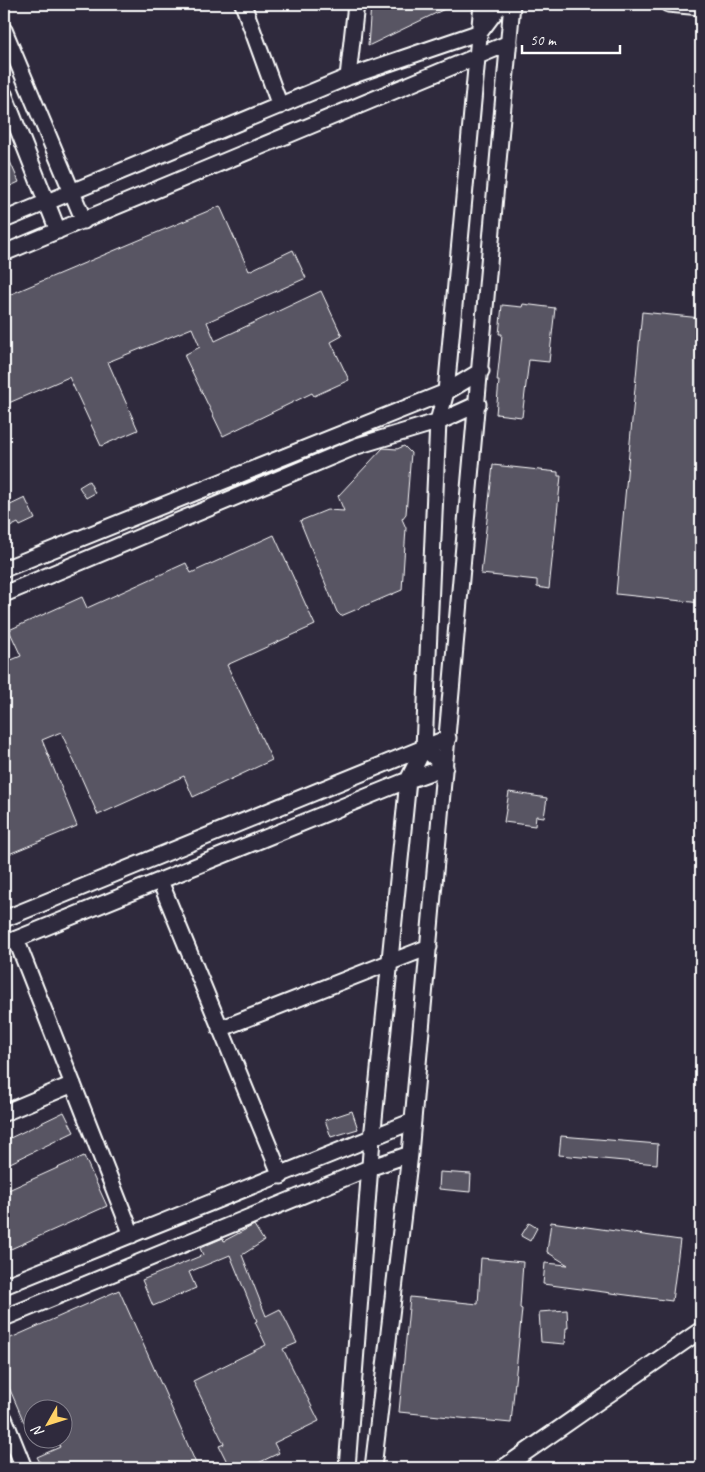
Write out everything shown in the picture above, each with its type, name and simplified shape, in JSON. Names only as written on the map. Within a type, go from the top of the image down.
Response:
[{"type":"street","points":[[243,4],[280,106]]},
{"type":"street","points":[[348,77],[356,4]]},
{"type":"street","points":[[347,1468],[372,1140],[408,780],[424,748],[438,422],[446,392],[482,4]]},
{"type":"street","points":[[4,220],[348,77],[480,32],[501,4]]},
{"type":"street","points":[[373,1468],[410,1154],[481,371],[512,4]]},
{"type":"street","points":[[668,4],[701,7]]},
{"type":"street","points":[[4,30],[84,220]]},
{"type":"street","points":[[4,253],[509,43]]},
{"type":"street","points":[[4,94],[58,231]]},
{"type":"street","points":[[4,569],[446,392],[481,371]]},
{"type":"street","points":[[4,594],[357,446],[438,422],[478,404]]},
{"type":"street","points":[[4,919],[448,738]]},
{"type":"street","points":[[424,748],[445,767]]},
{"type":"street","points":[[132,1235],[73,1084],[10,942],[408,780],[445,767]]},
{"type":"street","points":[[160,881],[280,1176]]},
{"type":"street","points":[[220,1029],[429,947]]},
{"type":"street","points":[[4,1113],[73,1084]]},
{"type":"street","points":[[4,1286],[372,1140],[413,1121]]},
{"type":"street","points":[[4,1318],[370,1168],[410,1154]]},
{"type":"street","points":[[95,1250],[107,1275]]},
{"type":"street","points":[[503,1468],[701,1330]]},
{"type":"street","points":[[4,1418],[24,1468]]},
{"type":"building","points":[[371,4],[455,4],[368,46]]},
{"type":"building","points":[[4,148],[19,182],[4,189]]},
{"type":"building","points":[[220,206],[249,271],[293,250],[306,278],[207,322],[215,341],[321,291],[342,336],[331,342],[349,380],[314,396],[312,393],[223,436],[184,355],[200,347],[192,328],[108,362],[138,430],[101,446],[69,377],[4,405],[4,297]]},
{"type":"building","points":[[523,304],[555,308],[549,362],[529,360],[522,417],[496,414],[502,334],[499,334],[502,305],[522,307]]},
{"type":"building","points":[[642,312],[701,318],[701,603],[616,594]]},
{"type":"building","points":[[404,446],[411,453],[406,514],[402,519],[406,528],[402,590],[341,616],[337,612],[300,521],[327,510],[344,511],[338,496],[383,448],[397,449]]},
{"type":"building","points":[[493,465],[558,472],[558,476],[561,476],[549,589],[537,587],[537,580],[481,574]]},
{"type":"building","points":[[89,481],[95,493],[86,498],[79,487]]},
{"type":"building","points":[[25,498],[35,519],[20,526],[18,523],[4,530],[4,508]]},
{"type":"building","points":[[274,535],[315,625],[227,665],[272,760],[193,797],[184,776],[98,815],[61,732],[42,740],[77,826],[4,856],[4,663],[21,656],[9,630],[82,597],[87,608],[186,563],[191,573]]},
{"type":"building","points":[[509,792],[547,798],[544,817],[536,816],[535,826],[504,822]]},
{"type":"building","points":[[352,1111],[358,1129],[331,1137],[325,1120]]},
{"type":"building","points":[[64,1112],[74,1132],[4,1166],[4,1141]]},
{"type":"building","points":[[561,1136],[658,1144],[657,1164],[559,1155]]},
{"type":"building","points":[[84,1156],[107,1206],[4,1252],[4,1192]]},
{"type":"building","points":[[440,1172],[471,1174],[470,1192],[439,1189]]},
{"type":"building","points":[[551,1222],[680,1240],[672,1301],[543,1284],[545,1263],[568,1265],[547,1252]]},
{"type":"building","points":[[529,1223],[537,1228],[530,1241],[521,1236]]},
{"type":"building","points":[[254,1225],[264,1241],[242,1255],[266,1316],[280,1309],[297,1343],[283,1349],[319,1421],[274,1443],[279,1453],[248,1468],[230,1468],[219,1446],[224,1444],[193,1381],[266,1345],[255,1322],[257,1321],[230,1255],[189,1272],[196,1288],[153,1306],[142,1280],[203,1255],[200,1248],[223,1238],[224,1241]]},
{"type":"building","points":[[481,1258],[523,1262],[520,1308],[522,1309],[511,1423],[399,1412],[410,1297],[478,1304]]},
{"type":"building","points":[[119,1290],[198,1468],[43,1468],[37,1457],[53,1450],[72,1450],[72,1400],[22,1400],[22,1417],[4,1376],[4,1341]]},
{"type":"building","points":[[567,1310],[568,1328],[566,1328],[565,1344],[541,1342],[539,1312]]}]
